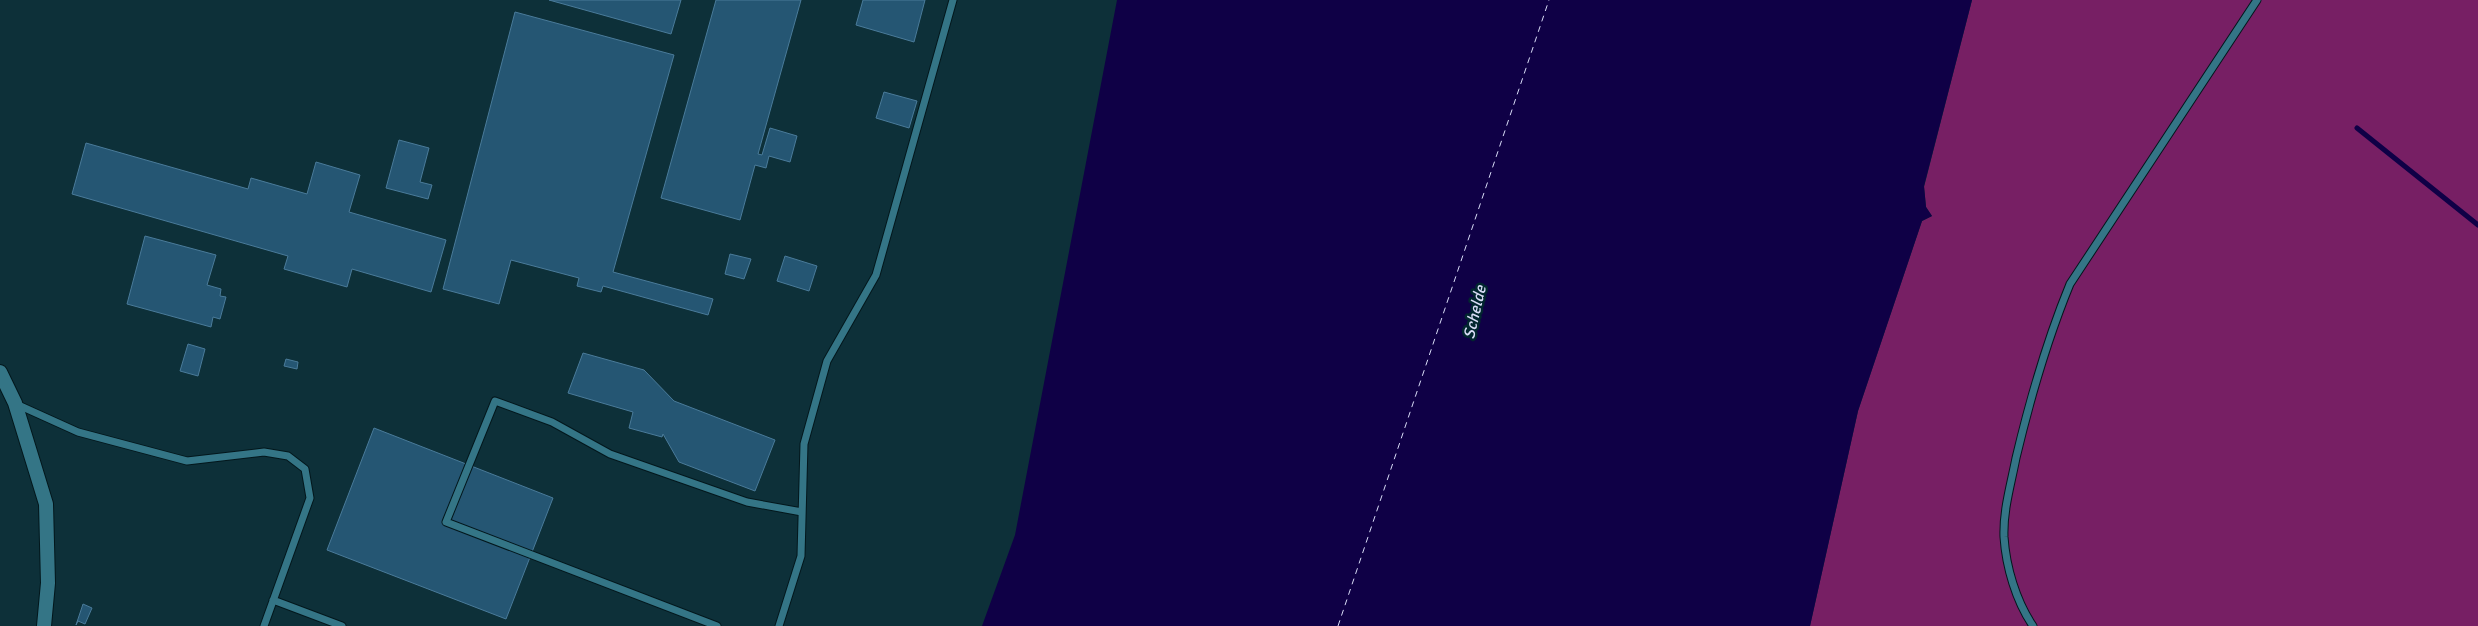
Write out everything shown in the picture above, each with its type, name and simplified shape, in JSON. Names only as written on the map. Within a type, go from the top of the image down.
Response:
[{"type":"street","points":[[0,372],[15,403],[33,456],[46,504],[48,583],[44,626]]},
{"type":"lane","points":[[779,626],[800,556],[804,444],[827,361],[876,276],[953,0]]},
{"type":"lane","points":[[2033,626],[2024,613],[2010,571],[2004,538],[2005,508],[2027,412],[2056,318],[2070,284],[2257,0]]},
{"type":"lane","points":[[717,626],[446,522],[495,401],[552,422],[610,454],[747,502],[802,512]]},
{"type":"lane","points":[[15,403],[78,432],[187,461],[264,452],[288,456],[305,469],[310,498],[264,626]]},
{"type":"lane","points":[[273,600],[342,626]]},
{"type":"shaded area","points":[[1972,0],[2478,0],[2478,626],[1810,626],[1858,411],[1922,221],[1932,216],[1926,207],[1924,187]]},
{"type":"water","name":"Schelde","points":[[1117,0],[1972,0],[1924,186],[1926,207],[1932,216],[1922,221],[1858,411],[1810,626],[982,626],[1015,535]]},
{"type":"building","points":[[549,0],[681,0],[671,34]]},
{"type":"building","points":[[716,0],[801,0],[758,154],[762,155],[770,128],[797,136],[790,162],[769,156],[766,168],[755,165],[740,220],[661,198]]},
{"type":"building","points":[[863,0],[925,0],[914,42],[856,25]]},
{"type":"building","points":[[515,12],[674,55],[613,272],[713,299],[708,315],[603,286],[601,292],[577,286],[579,278],[511,260],[499,304],[443,289]]},
{"type":"building","points":[[884,92],[917,101],[909,128],[876,118]]},
{"type":"building","points":[[399,140],[429,148],[420,182],[432,185],[428,199],[386,188]]},
{"type":"building","points":[[86,143],[248,189],[251,178],[307,194],[316,162],[360,175],[349,212],[446,240],[431,292],[352,269],[347,287],[284,269],[288,256],[72,194]]},
{"type":"building","points":[[145,236],[216,255],[207,285],[221,289],[220,296],[226,297],[220,319],[213,317],[211,327],[127,304]]},
{"type":"building","points":[[730,254],[751,259],[744,279],[725,274]]},
{"type":"building","points":[[785,256],[817,266],[809,291],[777,281]]},
{"type":"building","points":[[188,344],[205,349],[198,376],[180,371]]},
{"type":"building","points":[[583,353],[644,370],[674,401],[775,440],[755,491],[679,462],[663,434],[662,437],[629,428],[633,412],[568,393]]},
{"type":"building","points":[[286,359],[298,362],[297,369],[284,366]]},
{"type":"building","points":[[374,428],[553,498],[506,619],[327,550]]},
{"type":"building","points":[[83,604],[92,608],[85,624],[78,621],[76,625]]},
{"type":"waterway","points":[[2357,128],[2478,225]]},
{"type":"ferry route","points":[[1338,626],[1549,0]]}]
